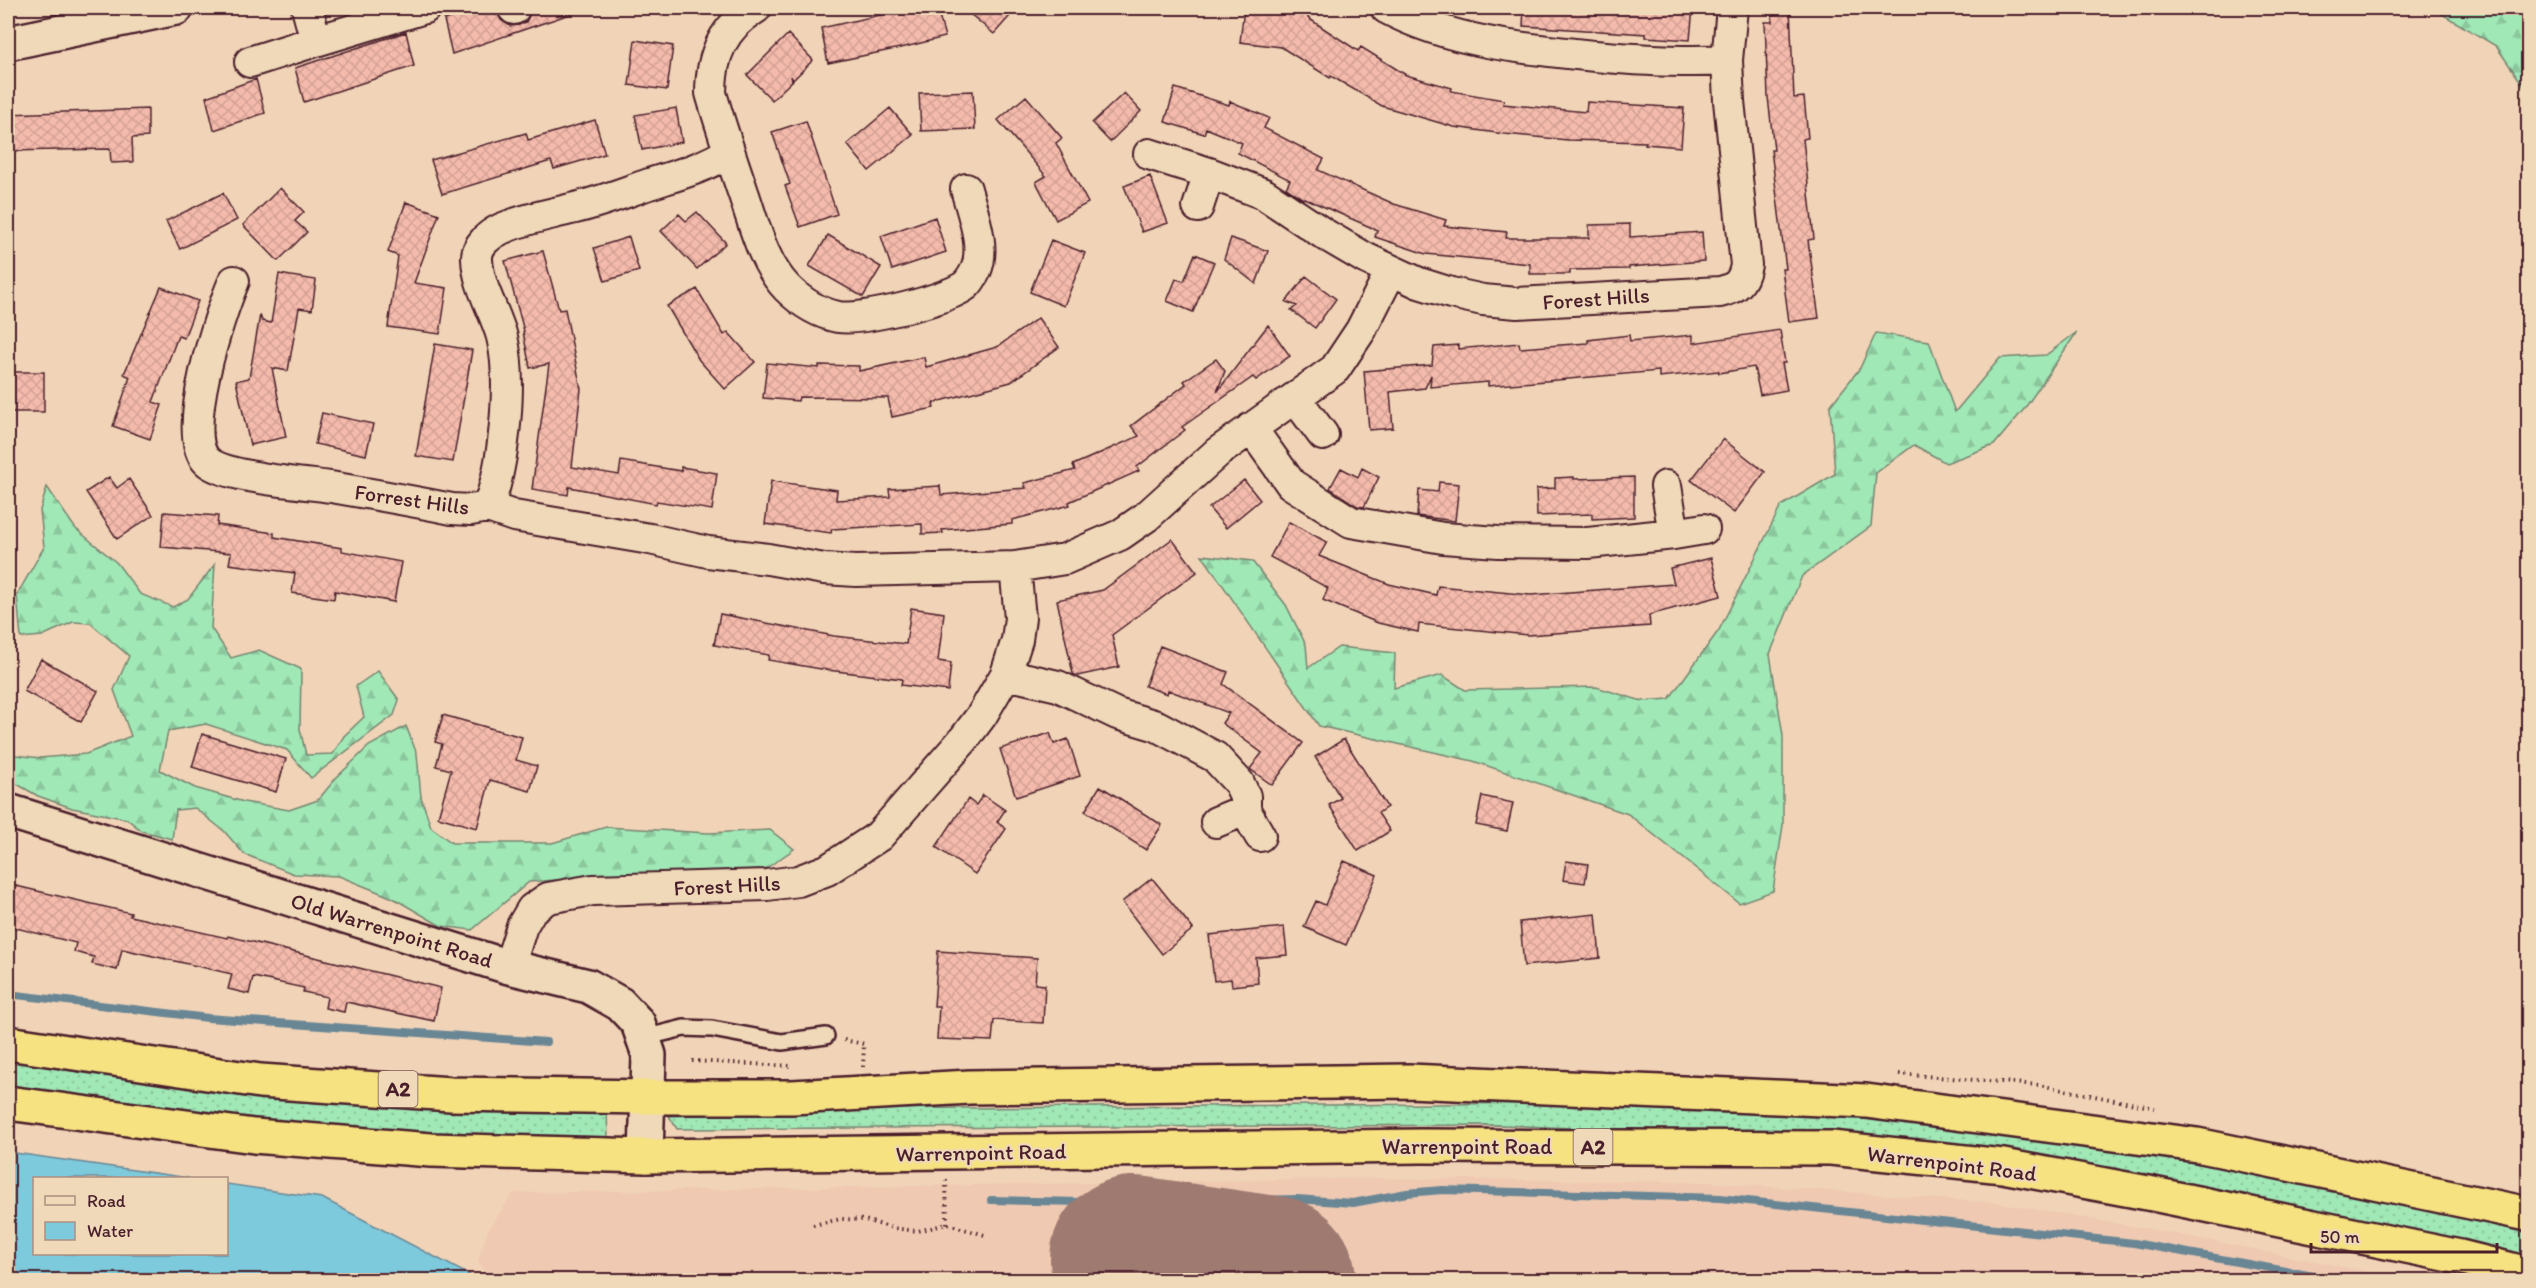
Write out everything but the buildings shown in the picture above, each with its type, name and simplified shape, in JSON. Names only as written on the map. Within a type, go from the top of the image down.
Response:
[{"type":"highway","name":"A2","points":[[8,1043],[260,1081],[451,1094],[792,1097],[970,1087],[1409,1081],[1866,1101],[2198,1145],[2529,1214]]},
{"type":"highway","name":"A2","points":[[8,1103],[254,1136],[431,1150],[646,1156]]},
{"type":"highway","name":"Warrenpoint Road","points":[[646,1156],[1421,1146],[1831,1148],[2003,1166],[2460,1257],[2529,1274]]},
{"type":"street","points":[[8,43],[176,8]]},
{"type":"street","points":[[307,8],[316,41]]},
{"type":"street","points":[[250,62],[425,8]]},
{"type":"street","points":[[756,8],[744,15],[728,30],[716,50],[711,71],[711,93],[757,232],[775,271],[787,288],[821,312],[841,317],[862,316],[906,307],[950,294],[967,284],[977,268],[976,230],[966,189]]},
{"type":"street","points":[[1386,8],[1446,30],[1528,50],[1692,63],[1727,60]]},
{"type":"street","name":"Forest Hills","points":[[1390,271],[1451,293],[1483,300],[1517,303],[1720,292],[1734,288],[1743,279],[1746,265],[1729,101],[1727,60],[1732,8]]},
{"type":"street","name":"Forrest Hills","points":[[234,281],[210,349],[200,398],[197,429],[199,446],[206,460],[220,469],[239,474],[356,491],[452,510],[488,507],[494,490],[504,426],[507,380],[501,336],[479,273],[476,256],[483,241],[499,230],[520,222],[596,203],[687,172],[717,160],[729,152]]},
{"type":"street","points":[[488,507],[514,516],[650,539],[708,552],[824,569],[856,571],[1015,567],[1065,559],[1120,535],[1146,517],[1218,452],[1296,399],[1335,369],[1350,350],[1390,271],[1344,246],[1264,194],[1149,154]]},
{"type":"street","points":[[1198,207],[1209,173]]},
{"type":"street","points":[[1296,399],[1323,435]]},
{"type":"street","points":[[1251,428],[1291,484],[1351,522],[1443,538],[1498,542],[1588,543],[1704,529]]},
{"type":"street","points":[[1666,486],[1674,534]]},
{"type":"street","name":"Forest Hills","points":[[509,967],[522,926],[532,909],[548,898],[570,892],[593,890],[768,885],[798,881],[827,870],[879,836],[930,780],[982,715],[1006,674],[1017,640],[1020,618],[1015,567]]},
{"type":"street","points":[[1006,674],[1058,686],[1117,714],[1157,726],[1215,757],[1239,783],[1245,796],[1245,810],[1260,836]]},
{"type":"street","points":[[1216,822],[1245,810]]},
{"type":"street","name":"Old Warrenpoint Road","points":[[8,811],[509,967],[588,986],[620,1004],[638,1023],[650,1055],[646,1156]]},
{"type":"lane","points":[[643,1038],[684,1028],[711,1029],[782,1042],[826,1036]]},
{"type":"path","points":[[826,1036],[864,1044],[863,1070]]},
{"type":"path","points":[[944,1153],[947,1224]]},
{"type":"path","points":[[813,1226],[841,1219],[865,1220],[892,1228],[918,1231],[947,1224],[988,1236]]},
{"type":"shaded area","points":[[1376,1178],[1707,1182],[1999,1203],[2177,1234],[2410,1280],[488,1280],[478,1260],[488,1230],[513,1193]]},
{"type":"green space","points":[[2432,8],[2528,8],[2528,92],[2496,46]]},
{"type":"green space","points":[[2077,332],[2025,408],[1994,445],[1946,463],[1914,445],[1876,473],[1871,526],[1802,576],[1770,654],[1783,736],[1783,825],[1773,891],[1739,903],[1628,814],[1473,761],[1319,726],[1202,555],[1252,561],[1286,605],[1306,645],[1308,668],[1339,647],[1395,653],[1394,688],[1442,675],[1465,690],[1596,687],[1642,701],[1669,699],[1719,630],[1781,506],[1835,474],[1830,406],[1860,368],[1876,333],[1929,341],[1955,412],[2000,358],[2046,355]]},
{"type":"green space","points":[[47,487],[75,528],[117,563],[140,594],[173,607],[188,599],[215,564],[211,628],[231,658],[259,650],[301,669],[300,729],[306,755],[333,754],[344,736],[364,717],[356,686],[378,671],[399,700],[394,715],[311,778],[287,750],[206,724],[168,731],[160,770],[195,788],[244,802],[289,810],[318,800],[336,778],[369,746],[406,726],[417,754],[421,797],[431,827],[452,843],[552,843],[606,827],[708,833],[770,830],[794,849],[765,869],[635,874],[529,882],[472,930],[441,926],[393,898],[339,876],[294,874],[244,854],[224,831],[195,808],[176,810],[172,839],[142,831],[127,819],[72,808],[38,796],[8,779],[8,754],[40,758],[86,754],[131,736],[114,690],[129,656],[90,623],[73,622],[42,636],[21,638],[17,595],[44,547],[40,510]]},
{"type":"green space","points":[[8,1060],[79,1072],[253,1091],[607,1112],[608,1139],[364,1131],[166,1110],[8,1089]]},
{"type":"green space","points":[[1663,1102],[1975,1125],[2303,1182],[2528,1233],[2528,1261],[1945,1143],[1500,1125],[677,1129],[669,1116],[855,1109]]},
{"type":"water","points":[[8,1152],[182,1177],[33,1177],[33,1255],[228,1255],[228,1184],[322,1198],[479,1280],[8,1280]]},
{"type":"waterway","points":[[8,994],[208,1018],[546,1042]]},
{"type":"waterway","points":[[991,1200],[1133,1203],[1297,1199],[1353,1203],[1407,1193],[1442,1190],[1720,1198],[2134,1243],[2335,1280]]},
{"type":"runway","points":[[1134,1260],[1272,1280]]}]
